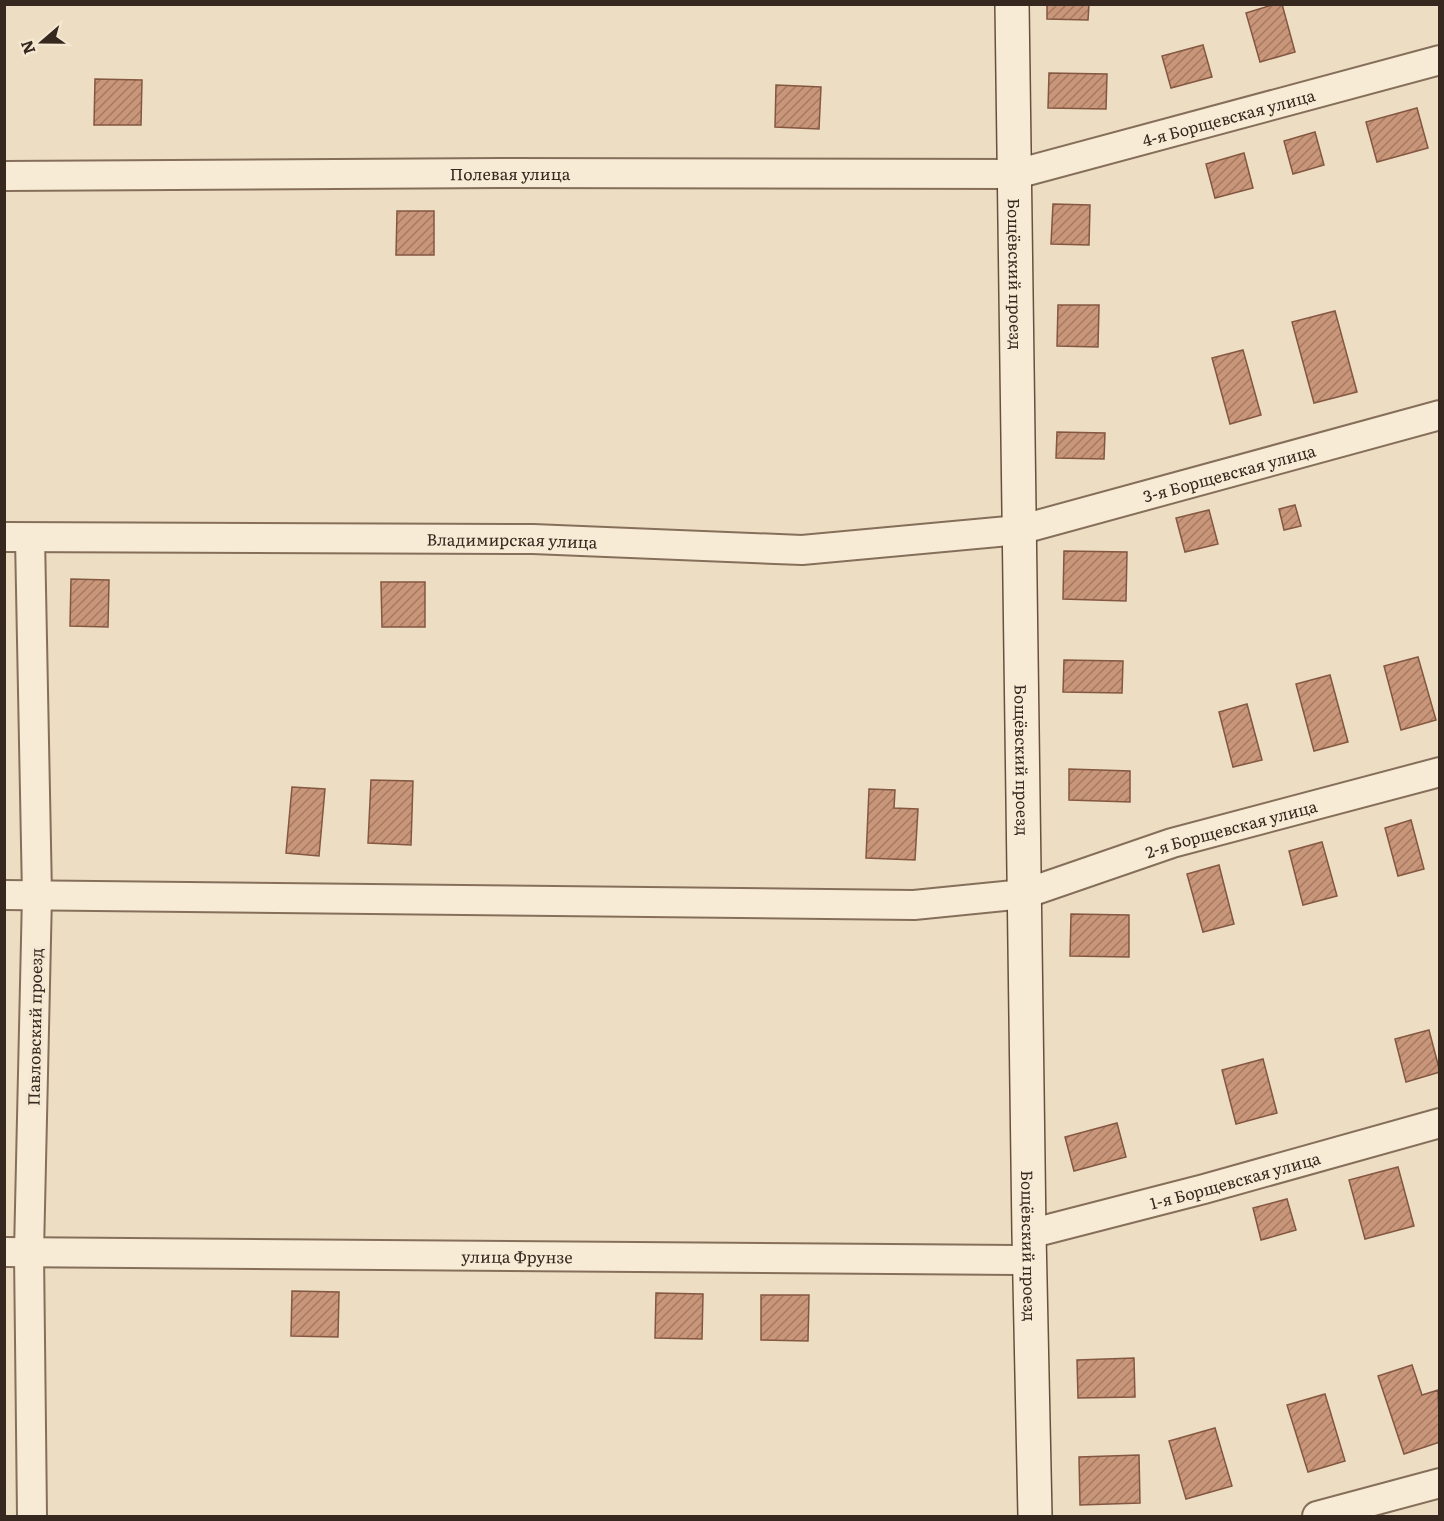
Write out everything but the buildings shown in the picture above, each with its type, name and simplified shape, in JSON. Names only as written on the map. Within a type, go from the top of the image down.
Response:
[{"type":"street","name":"Бощёвский проезд","points":[[1012,4],[1016,174],[1018,530],[1035,1516]]},
{"type":"street","name":"4-я Борщевская улица","points":[[1016,174],[1440,60]]},
{"type":"street","name":"Полевая улица","points":[[4,176],[488,173],[1016,174]]},
{"type":"street","name":"3-я Борщевская улица","points":[[1018,530],[1440,415]]},
{"type":"street","name":"Владимирская улица","points":[[17,538],[533,539],[802,550],[1018,530]]},
{"type":"street","name":"Павловский проезд","points":[[17,538],[37,895],[17,1252],[32,1516]]},
{"type":"street","name":"2-я Борщевская улица","points":[[4,895],[914,905],[1024,894],[1172,843],[1440,772]]},
{"type":"street","name":"1-я Борщевская улица","points":[[1029,1247],[1204,1189],[1440,1123]]},
{"type":"street","name":"улица Фрунзе","points":[[17,1252],[1029,1247]]},
{"type":"street","points":[[1317,1516],[1440,1483]]}]
